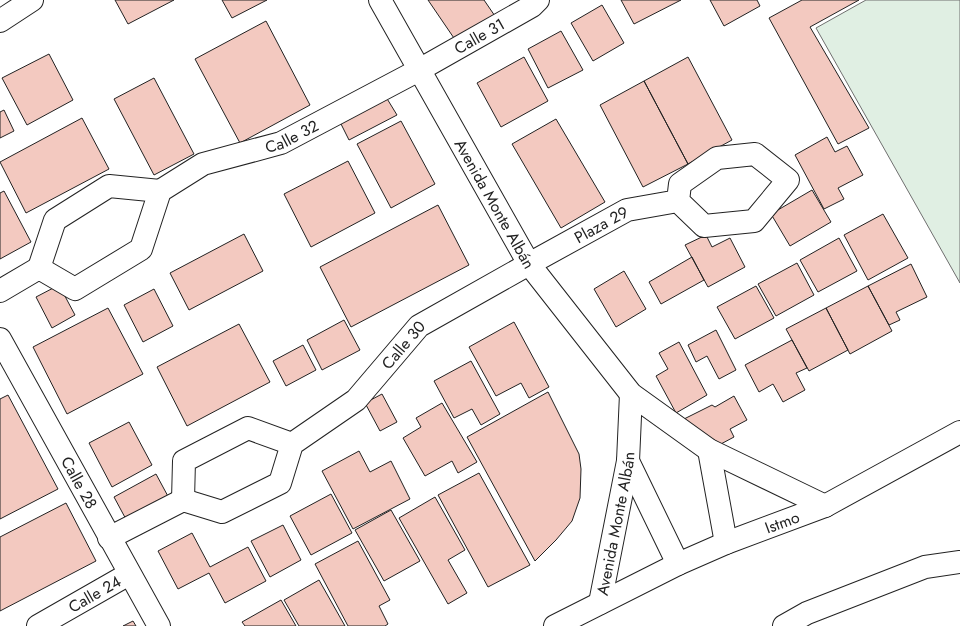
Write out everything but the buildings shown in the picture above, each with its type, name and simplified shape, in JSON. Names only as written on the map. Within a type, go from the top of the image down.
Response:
[{"type":"street","points":[[0,21],[32,0]]},
{"type":"street","name":"Avenida Monte Albán","points":[[380,0],[529,264],[631,394],[709,450],[825,506]]},
{"type":"street","name":"Calle 31","points":[[419,70],[532,6],[538,0]]},
{"type":"street","name":"Calle 32","points":[[160,191],[203,164],[281,143],[419,70]]},
{"type":"street","points":[[755,154],[788,180],[754,221],[704,226],[678,201],[680,184],[717,158],[755,154]]},
{"type":"street","points":[[0,291],[39,268],[55,220],[109,186],[160,191],[141,249],[75,289],[39,268]]},
{"type":"street","name":"Plaza 29","points":[[529,264],[627,210],[678,201]]},
{"type":"street","name":"Calle 30","points":[[292,444],[356,400],[419,326],[529,264]]},
{"type":"street","name":"Calle 28","points":[[0,339],[7,366],[110,538],[159,626]]},
{"type":"street","name":"Avenida Monte Albán","points":[[554,626],[600,603],[628,461],[631,394]]},
{"type":"street","points":[[110,538],[183,500],[222,512],[280,484],[292,444],[248,428],[184,461],[183,500]]},
{"type":"street","name":"Istmo","points":[[600,603],[678,564],[726,543],[825,506],[960,432]]},
{"type":"street","points":[[709,450],[726,543]]},
{"type":"street","points":[[628,461],[678,564]]},
{"type":"street","points":[[784,626],[807,613],[925,567],[960,562]]},
{"type":"street","name":"Calle 24","points":[[38,626],[129,574]]},
{"type":"green space","points":[[866,0],[960,0],[960,283],[816,28]]}]
